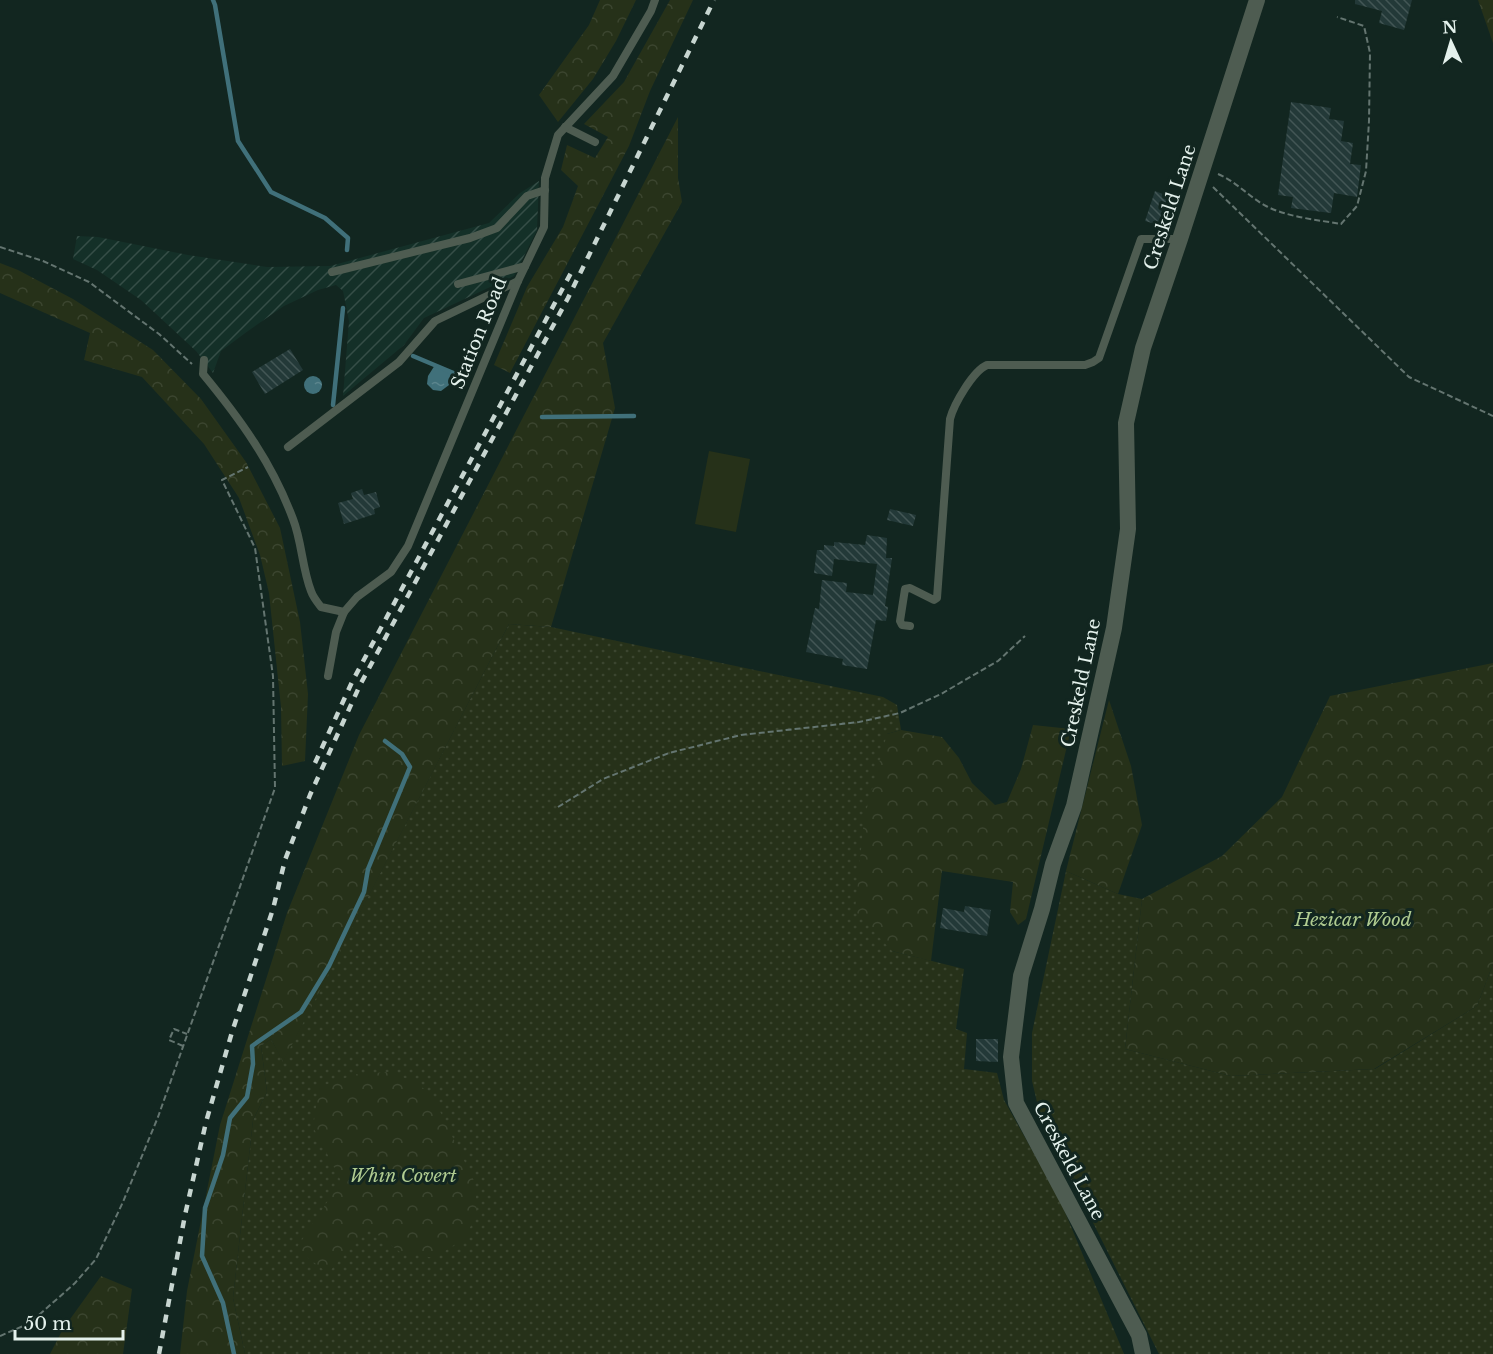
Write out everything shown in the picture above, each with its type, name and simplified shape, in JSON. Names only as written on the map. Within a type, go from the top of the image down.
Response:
[{"type":"street","name":"Creskeld Lane","points":[[1143,1354],[1139,1335],[1016,1103],[1011,1057],[1021,976],[1053,864],[1074,806],[1114,628],[1128,530],[1126,423],[1143,348],[1257,0]]},
{"type":"lane","name":"Station Road","points":[[328,676],[336,632],[344,612],[357,597],[391,572],[408,546],[518,281],[544,227],[545,178],[558,135],[613,76],[651,11],[655,0]]},
{"type":"lane","points":[[565,128],[595,142]]},
{"type":"lane","points":[[332,272],[470,238],[496,228],[527,196],[545,190]]},
{"type":"lane","points":[[910,626],[902,625],[900,621],[906,589],[910,588],[934,600],[938,598],[950,418],[954,406],[976,374],[987,365],[1085,365],[1093,362],[1099,358],[1141,239],[1180,239]]},
{"type":"lane","points":[[458,284],[525,266]]},
{"type":"lane","points":[[288,447],[399,362],[435,321],[518,281]]},
{"type":"lane","points":[[204,360],[203,374],[262,452],[294,521],[311,592],[321,607],[344,612]]},
{"type":"path","points":[[1202,171],[1231,179],[1267,206],[1303,217],[1341,224],[1357,206],[1366,171],[1370,53],[1364,26],[1337,17]]},
{"type":"path","points":[[1202,171],[1409,378],[1493,416]]},
{"type":"path","points":[[0,247],[43,261],[88,282],[159,334],[203,374]]},
{"type":"path","points":[[0,1336],[30,1323],[75,1283],[96,1259],[141,1160],[275,788],[273,676],[255,548],[222,480],[248,467]]},
{"type":"path","points":[[558,807],[603,779],[669,753],[741,735],[859,722],[900,713],[941,694],[998,661],[1025,636]]},
{"type":"path","points":[[183,1046],[169,1040],[174,1029],[187,1034]]},
{"type":"shaded area","points":[[539,181],[537,230],[514,276],[424,318],[404,345],[343,396],[349,321],[343,291],[336,285],[318,290],[284,306],[248,331],[221,351],[213,373],[196,351],[141,300],[97,270],[73,259],[77,236],[98,237],[188,255],[267,267],[330,266],[489,223],[520,193]]},
{"type":"green space","points":[[600,0],[636,0],[616,41],[593,79],[558,122],[539,95],[589,25]]},
{"type":"green space","points":[[670,0],[693,0],[650,91],[629,146],[510,373],[494,365],[527,287],[563,227],[578,186],[561,170],[567,145],[595,158],[608,137],[584,124],[624,82]]},
{"type":"green space","points":[[1478,0],[1493,0],[1493,43]]},
{"type":"green space","points":[[678,117],[678,178],[682,202],[603,343],[615,408],[551,627],[509,624],[283,1062],[271,1039],[261,1046],[267,1092],[253,1120],[233,1298],[245,1354],[180,1354],[187,1291],[220,1125],[287,913],[359,735]]},
{"type":"green space","points":[[0,263],[73,299],[153,350],[201,399],[246,462],[280,528],[300,622],[308,694],[305,761],[282,766],[281,707],[269,593],[260,555],[239,498],[204,444],[142,377],[84,360],[90,333],[0,293]]},
{"type":"green space","points":[[709,451],[750,459],[736,532],[695,524]]},
{"type":"green space","points":[[509,624],[551,627],[883,697],[897,705],[901,730],[887,734],[892,951],[964,969],[956,1029],[967,1033],[964,1069],[997,1073],[1004,1100],[1060,1200],[1124,1354],[245,1354],[233,1298],[253,1120],[267,1092],[261,1046],[271,1039],[283,1061]]},
{"type":"green space","name":"Hezicar Wood","points":[[1493,663],[1493,964],[1477,1006],[1374,1069],[1231,1076],[1125,1049],[1142,899],[1222,856],[1282,797],[1330,696]]},
{"type":"green space","points":[[1109,700],[1131,766],[1142,825],[1118,894],[1066,871]]},
{"type":"green space","points":[[1033,725],[1071,729],[1026,919],[1018,925],[1010,912],[1013,882],[942,871],[931,961],[892,951],[855,911],[864,819],[887,734],[901,730],[942,737],[959,758],[972,783],[995,805],[1007,802],[1021,769]]},
{"type":"green space","points":[[1066,871],[1118,894],[1142,899],[1125,1049],[1231,1076],[1375,1069],[1477,1006],[1493,964],[1493,1354],[1159,1354],[1041,1119],[1032,1081],[1032,1033]]},
{"type":"green space","name":"Whin Covert","points":[[389,1072],[415,1082],[432,1095],[475,1183],[477,1213],[465,1238],[434,1258],[400,1252],[369,1228],[328,1273],[296,1249],[341,1181],[313,1127],[319,1087],[357,1074]]},
{"type":"green space","points":[[101,1276],[132,1289],[123,1354],[50,1354],[63,1329]]},
{"type":"water","points":[[435,365],[454,374],[449,385],[441,391],[433,390],[427,384],[428,376]]},
{"type":"water","points":[[313,376],[319,379],[322,385],[319,391],[313,394],[307,391],[304,385],[307,379]]},
{"type":"building","points":[[1355,0],[1412,0],[1404,30],[1379,23],[1382,11],[1355,4]]},
{"type":"building","points":[[1291,102],[1331,108],[1329,119],[1344,121],[1341,141],[1353,143],[1350,164],[1361,165],[1357,197],[1334,193],[1331,213],[1291,208],[1293,197],[1278,195]]},
{"type":"building","points":[[1155,191],[1168,196],[1166,203],[1173,205],[1170,217],[1162,215],[1159,225],[1145,221]]},
{"type":"building","points":[[290,349],[303,370],[265,394],[252,372]]},
{"type":"building","points":[[362,489],[364,495],[376,492],[380,507],[374,509],[375,514],[344,524],[338,503],[353,499],[351,493]]},
{"type":"building","points":[[890,509],[916,515],[913,526],[887,520]]},
{"type":"building","points":[[867,535],[887,538],[886,558],[892,558],[885,606],[888,607],[886,621],[876,620],[867,669],[842,665],[843,659],[806,652],[815,608],[819,609],[822,580],[847,583],[846,592],[873,595],[877,564],[834,559],[832,576],[814,573],[817,550],[824,550],[824,545],[834,546],[834,542],[865,545]]},
{"type":"building","points":[[965,906],[991,910],[987,936],[940,928],[943,908],[964,912]]},
{"type":"building","points":[[976,1039],[998,1039],[998,1062],[976,1061]]},
{"type":"waterway","points":[[213,0],[238,141],[271,192],[325,218],[348,238],[347,250]]},
{"type":"waterway","points":[[333,405],[343,308]]},
{"type":"waterway","points":[[413,356],[463,377]]},
{"type":"waterway","points":[[542,417],[634,416]]},
{"type":"waterway","points":[[234,1354],[223,1303],[202,1256],[205,1208],[223,1155],[230,1118],[247,1097],[253,1064],[252,1046],[301,1012],[329,966],[364,892],[368,869],[410,767],[402,754],[385,741]]},
{"type":"railway","points":[[159,1354],[185,1215],[206,1122],[232,1032],[273,909],[285,860],[310,795],[360,685],[568,298],[714,0]]},
{"type":"railway","points":[[315,763],[352,682],[572,271]]}]
